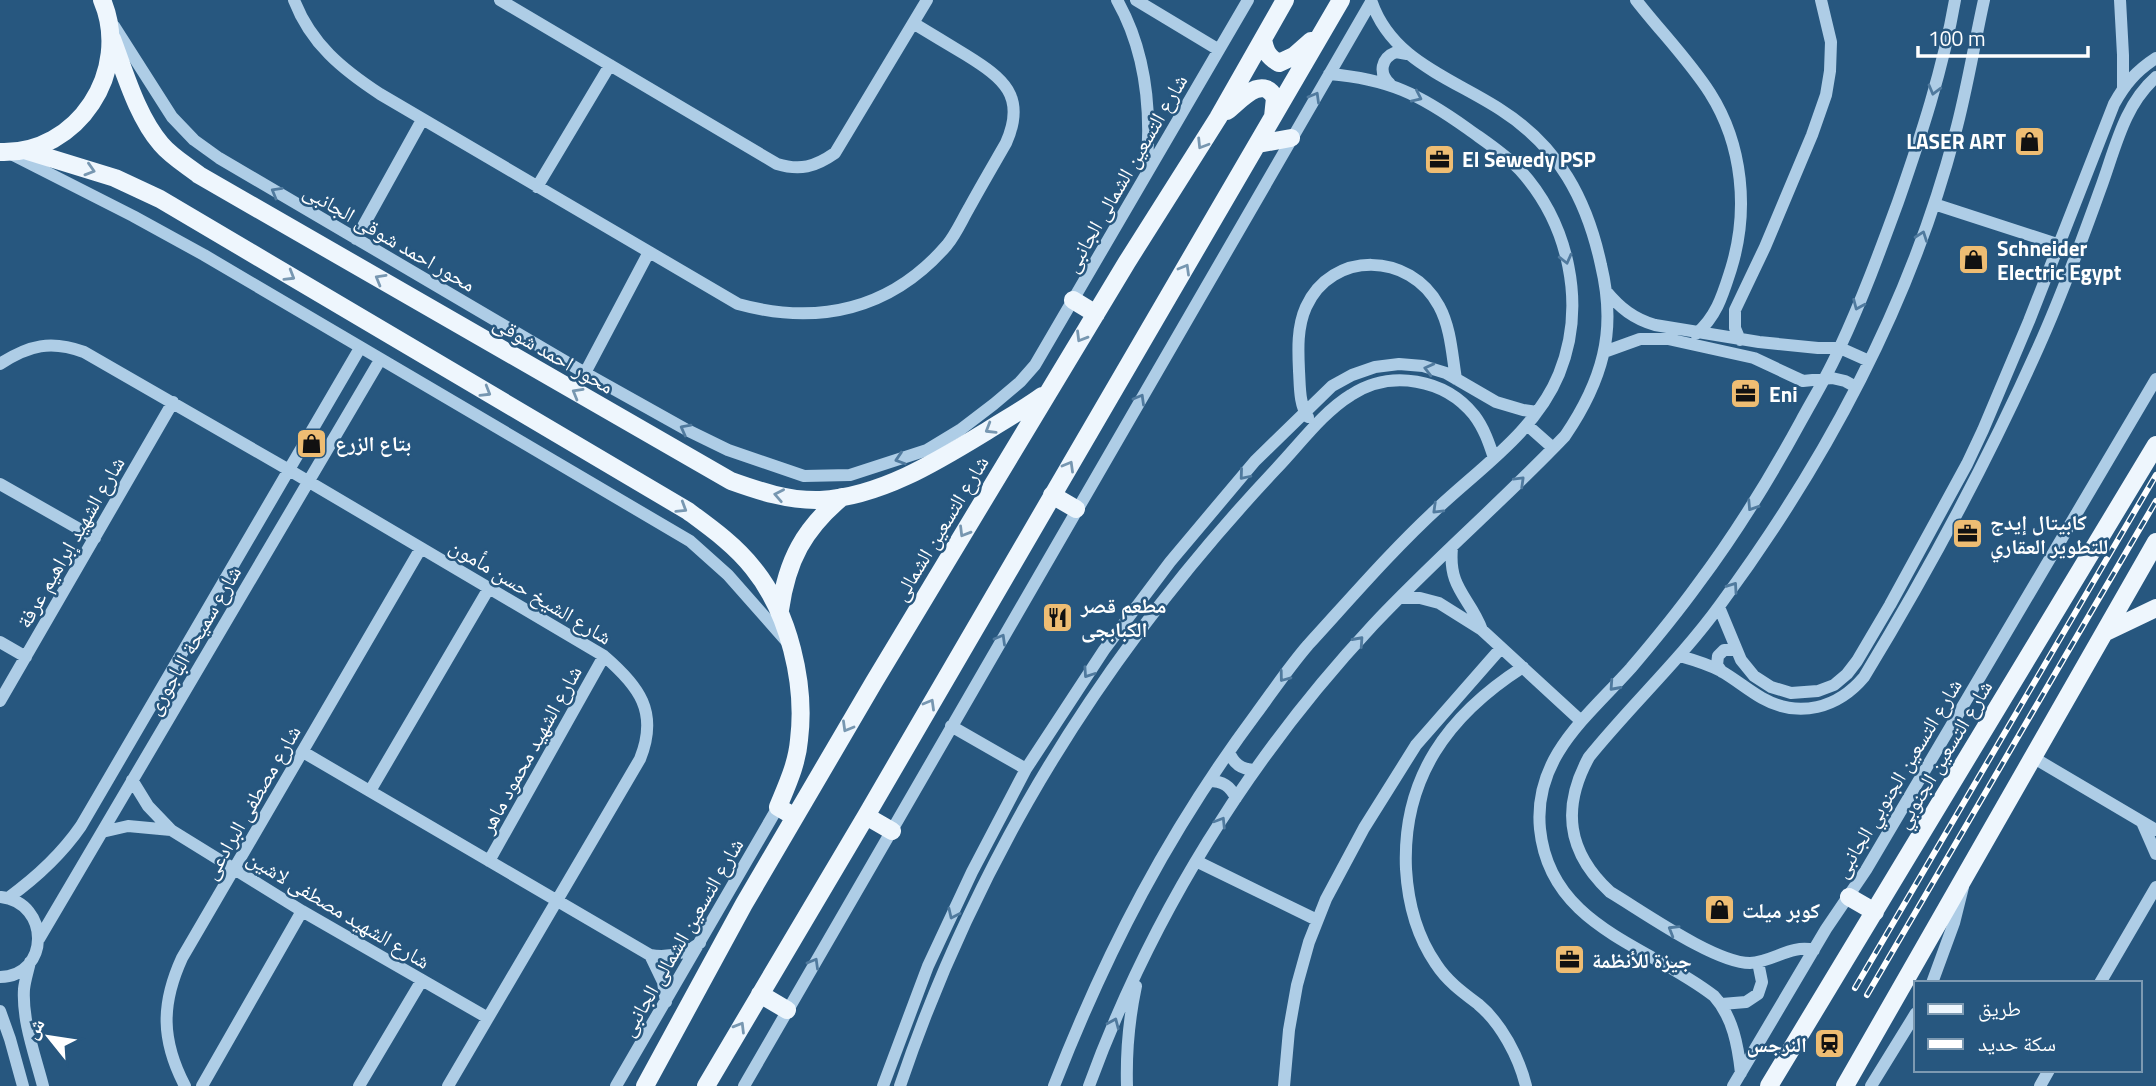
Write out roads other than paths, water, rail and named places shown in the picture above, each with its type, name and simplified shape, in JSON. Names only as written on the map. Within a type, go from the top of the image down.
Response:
[{"type":"main road","name":"شارع التسعين الشمالى","points":[[645,1086],[744,905],[874,682],[1048,392],[1218,118],[1285,0]]},
{"type":"main road","points":[[706,1086],[1341,0]]},
{"type":"main road","points":[[7,152],[49,142],[70,129],[88,111],[102,89],[110,65],[111,39],[106,7]]},
{"type":"main road","points":[[1263,39],[1264,49],[1270,58],[1279,63],[1294,57],[1324,29]]},
{"type":"main road","name":"محور احمد شوقى","points":[[111,39],[150,130],[162,146],[199,175],[731,481],[789,498],[819,500],[842,497],[904,478],[944,458],[1023,411],[1048,392]]},
{"type":"main road","points":[[1218,118],[1260,87],[1270,90],[1275,98],[1272,120]]},
{"type":"main road","points":[[1258,144],[1291,138]]},
{"type":"main road","points":[[7,152],[115,178],[160,199],[688,511],[724,539],[753,568],[780,610],[790,645],[800,691],[799,741],[794,767],[778,807],[795,817]]},
{"type":"main road","points":[[1073,300],[1096,314]]},
{"type":"main road","name":"شارع التسعين الجنوبي","points":[[1769,1086],[2156,445]]},
{"type":"main road","points":[[1052,495],[1076,509]]},
{"type":"main road","points":[[780,610],[789,566],[798,546],[825,511],[842,497]]},
{"type":"main road","points":[[1844,1086],[2156,542]]},
{"type":"main road","points":[[2105,632],[2156,608]]},
{"type":"main road","points":[[866,816],[892,831]]},
{"type":"main road","points":[[1849,897],[1875,912]]},
{"type":"main road","points":[[760,994],[786,1010]]},
{"type":"street","points":[[294,0],[320,45],[348,73],[422,120],[738,304],[790,315],[850,308],[882,296],[927,266],[949,243],[1013,128],[1015,111],[1011,95],[1003,81],[990,70],[914,23]]},
{"type":"street","points":[[500,0],[777,164],[802,169],[822,163],[835,153],[927,0]]},
{"type":"street","points":[[1117,0],[1132,33],[1145,76],[1149,109],[1146,177]]},
{"type":"street","points":[[1136,0],[1219,50]]},
{"type":"street","name":"شارع التسعين الشمالى الجانبى","points":[[1035,365],[1248,0]]},
{"type":"street","points":[[1636,0],[1711,95],[1725,123],[1735,153],[1741,185],[1742,213],[1737,248],[1717,309],[1696,334]]},
{"type":"street","points":[[1740,340],[1735,328],[1735,310],[1765,247],[1826,95],[1831,42],[1821,0]]},
{"type":"street","points":[[1741,1073],[1731,1024],[1722,1004],[1706,989],[1592,921],[1566,895],[1553,874],[1540,829],[1544,782],[1565,739],[1654,641],[1700,581],[1762,490],[1825,378],[1876,262],[1911,164],[1942,61],[1955,0]]},
{"type":"street","points":[[1814,950],[1795,949],[1758,962],[1735,961],[1706,950],[1610,892],[1585,864],[1577,847],[1572,829],[1574,792],[1589,757],[1680,656],[1765,542],[1812,467],[1856,387],[1909,272],[1934,204],[1955,134],[1984,0]]},
{"type":"street","points":[[2120,0],[2123,87]]},
{"type":"street","points":[[1089,1086],[1140,966],[1196,861],[1254,770],[1339,663],[1374,624],[1565,436],[1584,408],[1604,352],[1606,291],[1595,233],[1581,198],[1560,164],[1534,134],[1502,110],[1408,55],[1381,23],[1371,1]]},
{"type":"street","points":[[744,1086],[1371,1]]},
{"type":"street","name":"محور احمد شوقى الجانبى","points":[[106,7],[172,117],[194,140],[219,158],[585,373],[728,450],[804,476],[850,475],[927,450],[960,430],[994,404],[1035,365]]},
{"type":"street","points":[[1390,84],[1382,69],[1386,58],[1396,52],[1408,55]]},
{"type":"street","points":[[1719,607],[1741,660],[1754,676],[1771,687],[1801,694],[1833,685],[1847,674],[1890,605],[1983,430],[2060,245],[2104,125],[2123,87],[2133,74],[2156,58]]},
{"type":"street","points":[[537,187],[610,65]]},
{"type":"street","points":[[1054,1086],[1077,1027],[1133,909],[1165,850],[1228,752],[1312,641],[1395,550],[1527,425],[1547,398],[1568,347],[1572,320],[1569,266],[1559,230],[1542,198],[1519,169],[1496,149],[1432,104],[1390,84],[1329,74]]},
{"type":"street","points":[[1680,656],[1722,672],[1779,706],[1795,709],[1827,705],[1855,688],[1924,576],[1997,437],[2040,345],[2126,117],[2138,95],[2156,77]]},
{"type":"street","points":[[356,239],[422,120]]},
{"type":"street","points":[[7,152],[159,230],[690,541],[728,575],[790,645]]},
{"type":"street","points":[[2082,184],[2100,190]]},
{"type":"street","points":[[1934,204],[2060,245]]},
{"type":"street","points":[[585,373],[649,252]]},
{"type":"street","points":[[1316,427],[1305,412],[1299,362],[1303,317],[1311,299],[1323,284],[1339,273],[1357,266],[1378,265],[1400,270],[1427,289],[1439,306],[1446,324],[1456,379]]},
{"type":"street","points":[[1606,291],[1615,303],[1640,321],[1696,334],[1740,340],[1840,348],[1869,361]]},
{"type":"street","points":[[1604,352],[1640,339],[1668,339],[1754,358],[1803,381],[1839,379],[1856,387]]},
{"type":"street","name":"شارع الشيخ حسن مأمون","points":[[0,364],[17,353],[37,346],[58,345],[84,352],[309,481],[604,656],[623,672],[636,689],[645,706],[649,726],[646,745],[640,759],[449,1086]]},
{"type":"street","name":"شارع سميحة الباجورى","points":[[4,897],[41,873],[81,826],[360,348]]},
{"type":"street","name":"شارع سميحة الباجورى","points":[[43,1086],[24,999],[30,962],[35,955],[39,939],[380,360]]},
{"type":"street","points":[[883,1086],[928,966],[972,872],[1026,769],[1104,650],[1170,562],[1255,461],[1332,386],[1375,367],[1399,364],[1423,366],[1446,373],[1496,402],[1537,412]]},
{"type":"street","name":"شارع التسعين الجنوبي الجانبى","points":[[1733,1086],[1814,950],[1849,897],[2156,379]]},
{"type":"street","points":[[900,1086],[916,1038],[957,939],[1034,792],[1118,661],[1184,573],[1245,502],[1333,409],[1351,394],[1373,384],[1396,380],[1416,381],[1438,387],[1458,399],[1475,416],[1487,436],[1494,458]]},
{"type":"street","name":"شارع الشهيد إبراهيم عرفة","points":[[0,701],[173,402]]},
{"type":"street","points":[[1527,425],[1553,448]]},
{"type":"street","points":[[1983,430],[1997,437]]},
{"type":"street","points":[[0,484],[95,538]]},
{"type":"street","name":"شارع مصطفى البرادعى","points":[[185,1086],[168,1042],[165,1021],[173,978],[182,958],[421,548]]},
{"type":"street","points":[[1452,548],[1453,578],[1482,630]]},
{"type":"street","points":[[370,791],[489,588]]},
{"type":"street","points":[[1401,598],[1420,598],[1439,603],[1482,630],[1581,721]]},
{"type":"street","points":[[0,642],[26,657]]},
{"type":"street","points":[[1284,1086],[1289,1030],[1297,985],[1317,920],[1344,863],[1416,745],[1501,648]]},
{"type":"street","points":[[1722,672],[1717,664],[1718,656],[1724,650],[1736,650]]},
{"type":"street","name":"شارع الشهيد محمود ماهر","points":[[489,861],[604,656]]},
{"type":"street","points":[[1523,667],[1494,687],[1468,710],[1431,758],[1411,806],[1405,852],[1409,901],[1423,943],[1446,977],[1485,1011],[1499,1028],[1518,1063],[1526,1086]]},
{"type":"street","points":[[951,726],[1026,769]]},
{"type":"street","points":[[303,752],[650,956],[680,954],[700,943]]},
{"type":"street","points":[[1228,752],[1238,766],[1254,770]]},
{"type":"street","points":[[2034,758],[2156,830]]},
{"type":"street","name":"شارع الشهيد مصطفى لاشين","points":[[132,780],[148,806],[171,830],[302,911],[488,1018]]},
{"type":"street","points":[[1209,781],[1226,785],[1236,798]]},
{"type":"street","name":"شارع التسعين الشمالى الجانبى","points":[[616,1086],[778,807]]},
{"type":"street","points":[[2142,822],[2156,820]]},
{"type":"street","points":[[2142,822],[2156,854]]},
{"type":"street","name":"شارع الشهيد مصطفى لاشين","points":[[102,832],[128,826],[171,830]]},
{"type":"street","points":[[1196,861],[1317,920]]},
{"type":"street","points":[[972,872],[987,879]]},
{"type":"street","points":[[1933,981],[1954,923],[1965,878]]},
{"type":"street","points":[[2101,981],[2156,887]]},
{"type":"street","points":[[4,897],[21,903],[31,913],[37,925],[39,939]]},
{"type":"street","points":[[202,1086],[302,911]]},
{"type":"street","points":[[650,956],[663,982],[666,1002]]},
{"type":"street","points":[[0,977],[20,972],[30,962]]},
{"type":"street","points":[[1722,1004],[1746,1002],[1758,994],[1762,982],[1758,962]]},
{"type":"street","points":[[1127,1086],[1130,1013],[1140,966]]},
{"type":"street","points":[[359,1086],[422,980]]},
{"type":"street","points":[[0,1012],[23,1086]]},
{"type":"street","points":[[1871,1086],[1914,1016]]},
{"type":"railway","points":[[1855,988],[2156,475]]},
{"type":"railway","points":[[1867,995],[2156,501]]},
{"type":"place","name":"LASER ART","points":[[2029,141]]},
{"type":"place","name":"El Sewedy PSP","points":[[1439,159]]},
{"type":"place","name":"Schneider Electric Egypt","points":[[1974,260]]},
{"type":"place","name":"Eni","points":[[1746,394]]},
{"type":"place","name":"بتاع الزرع","points":[[312,443]]},
{"type":"place","name":"كابيتال إيدج للتطوير العقاري","points":[[1967,534]]},
{"type":"place","name":"مطعم قصر الكبابجى","points":[[1058,617]]},
{"type":"place","name":"كوبر ميلت","points":[[1719,910]]},
{"type":"place","name":"جيزة للأنظمة","points":[[1569,960]]},
{"type":"place","name":"النرجس","points":[[1830,1044]]}]
